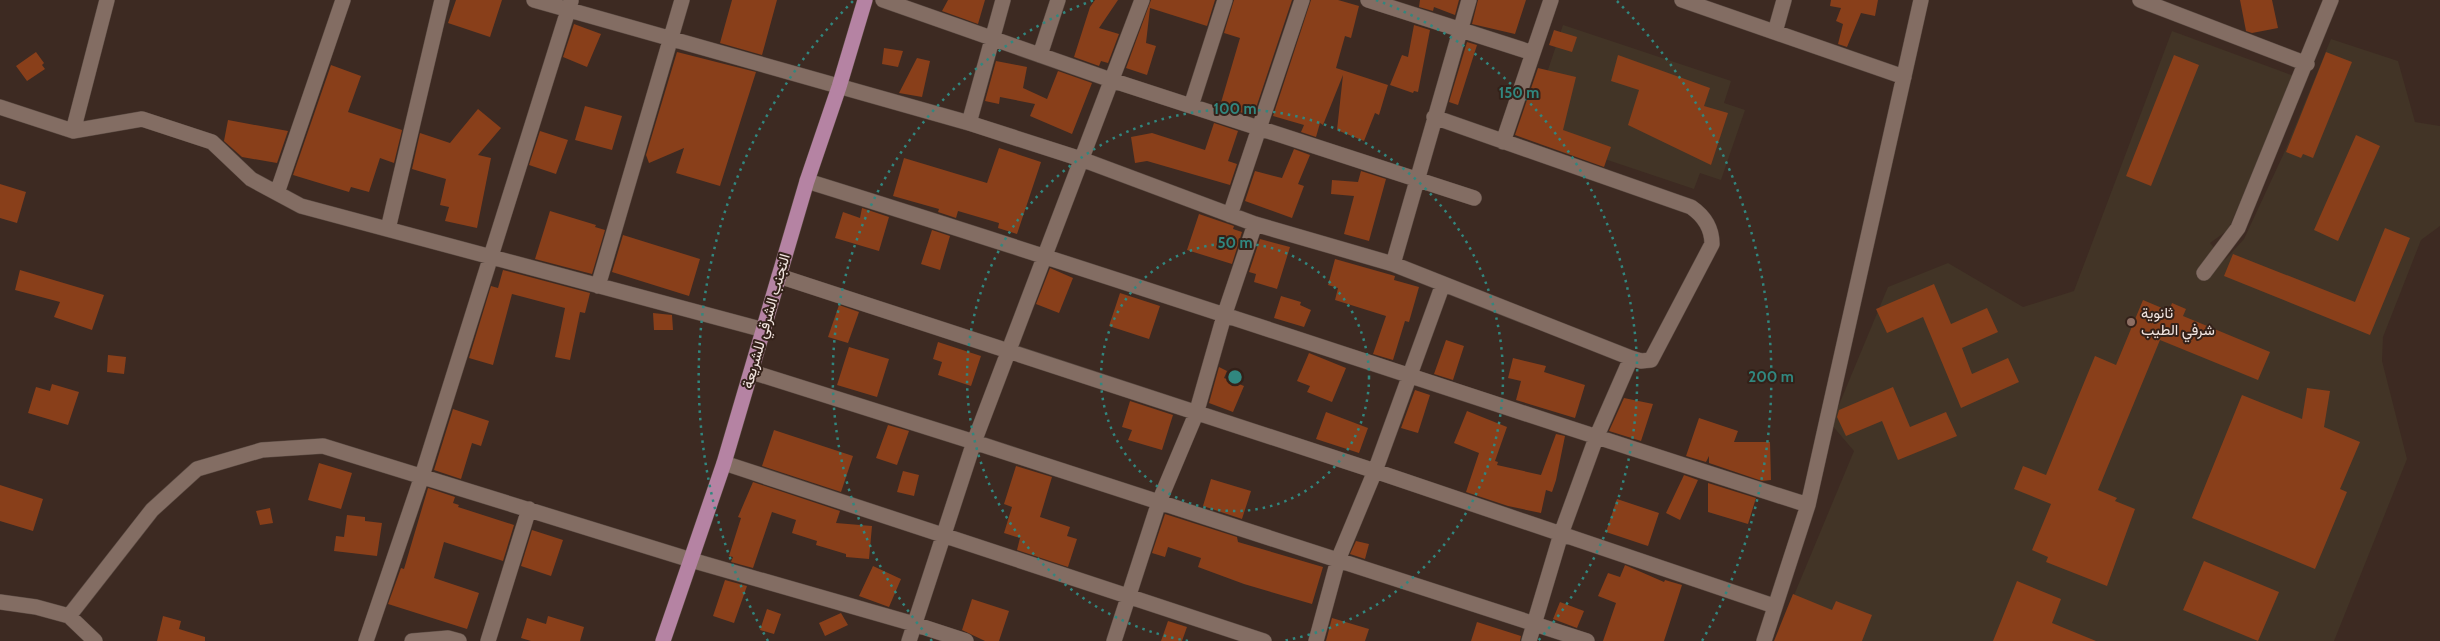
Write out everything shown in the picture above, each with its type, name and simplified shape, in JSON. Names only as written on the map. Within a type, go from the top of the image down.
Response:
[{"type":"main road","name":"التجنب الشرقي للشريعة","points":[[663,641],[724,463],[807,181],[839,87],[865,0]]},
{"type":"street","points":[[73,131],[107,0]]},
{"type":"street","points":[[278,193],[343,0]]},
{"type":"street","points":[[388,229],[442,0]]},
{"type":"street","points":[[534,0],[570,5],[670,39],[969,123],[1081,159],[1255,224],[1393,264],[1631,358],[1647,361],[1653,359],[1712,244],[1708,224],[1701,214],[1691,208],[1434,117]]},
{"type":"street","points":[[598,286],[682,0]]},
{"type":"street","points":[[883,0],[1111,80],[1474,198]]},
{"type":"street","points":[[969,123],[991,37],[1003,0]]},
{"type":"street","points":[[1040,55],[1058,0]]},
{"type":"street","points":[[909,641],[942,534],[1007,351],[1142,0]]},
{"type":"street","points":[[1191,106],[1225,0]]},
{"type":"street","points":[[1230,215],[1302,0]]},
{"type":"street","points":[[1368,0],[1533,53]]},
{"type":"street","points":[[1393,264],[1469,0]]},
{"type":"street","points":[[1503,142],[1551,0]]},
{"type":"street","points":[[1682,0],[1904,77]]},
{"type":"street","points":[[1775,32],[1784,0]]},
{"type":"street","points":[[1764,641],[1808,505],[1921,0]]},
{"type":"street","points":[[2140,0],[2307,64]]},
{"type":"street","points":[[2204,273],[2238,228],[2307,64],[2331,0]]},
{"type":"street","points":[[366,641],[422,476],[570,5]]},
{"type":"street","points":[[0,106],[73,131],[142,120],[212,142],[251,179],[301,206],[764,330]]},
{"type":"street","points":[[807,181],[1044,255],[1596,438],[1808,505]]},
{"type":"street","points":[[1114,641],[1159,502],[1196,414],[1224,316],[1255,224]]},
{"type":"street","points":[[779,276],[1375,471],[1774,606]]},
{"type":"street","points":[[1316,641],[1338,560],[1375,471],[1443,284]]},
{"type":"street","points":[[1529,641],[1561,534],[1596,438],[1631,358]]},
{"type":"street","points":[[752,372],[1587,641]]},
{"type":"street","points":[[69,616],[152,510],[197,469],[262,450],[323,446],[691,560],[914,624],[966,641]]},
{"type":"street","points":[[724,463],[1264,641]]},
{"type":"street","points":[[488,641],[530,510]]},
{"type":"street","points":[[0,602],[36,607],[69,616],[95,641]]},
{"type":"street","points":[[412,641],[448,638],[459,641]]},
{"type":"shaded area","points":[[1563,25],[1731,81],[1724,103],[1745,110],[1721,180],[1700,173],[1694,189],[1527,133]]},
{"type":"shaded area","name":"ثانوية شرفي الطيب","points":[[2172,31],[2294,76],[2228,230],[2210,243],[2225,260],[2244,239],[2284,153],[2331,39],[2398,61],[2415,122],[2440,126],[2440,226],[2421,240],[2383,337],[2382,361],[2407,459],[2334,641],[1775,641],[1854,451],[1831,424],[1888,287],[1948,263],[2023,307],[2074,291]]},
{"type":"building","points":[[456,0],[502,0],[490,37],[448,23]]},
{"type":"building","points":[[732,0],[777,0],[762,55],[720,43]]},
{"type":"building","points":[[948,0],[985,0],[978,24],[942,11]]},
{"type":"building","points":[[1095,0],[1118,0],[1099,28],[1119,34],[1108,63],[1101,61],[1099,66],[1074,57],[1090,7]]},
{"type":"building","points":[[1151,0],[1215,0],[1207,26],[1150,8],[1146,43],[1156,46],[1147,75],[1126,68]]},
{"type":"building","points":[[1234,0],[1292,0],[1255,111],[1245,108],[1243,113],[1220,106],[1240,38],[1224,33]]},
{"type":"building","points":[[1311,0],[1338,0],[1359,6],[1351,38],[1345,36],[1336,68],[1388,85],[1379,115],[1375,113],[1364,141],[1337,130],[1343,75],[1323,125],[1320,123],[1316,137],[1301,132],[1304,125],[1273,116]]},
{"type":"building","points":[[1420,0],[1459,0],[1455,15],[1434,7],[1433,11],[1419,7]]},
{"type":"building","points":[[1478,0],[1526,0],[1515,34],[1472,24]]},
{"type":"building","points":[[1831,0],[1878,0],[1875,16],[1861,13],[1847,47],[1838,44],[1843,24],[1836,21],[1841,8],[1830,6]]},
{"type":"building","points":[[2240,0],[2272,0],[2278,28],[2252,33],[2246,31]]},
{"type":"building","points":[[574,24],[601,34],[587,67],[563,57]]},
{"type":"building","points":[[1414,25],[1430,30],[1418,92],[1414,91],[1413,93],[1390,85],[1402,55],[1408,57]]},
{"type":"building","points":[[1554,30],[1577,37],[1572,52],[1549,45]]},
{"type":"building","points":[[1467,42],[1477,45],[1458,105],[1449,102]]},
{"type":"building","points":[[884,48],[903,51],[898,67],[882,64]]},
{"type":"building","points":[[36,52],[44,63],[42,65],[45,69],[27,81],[16,66]]},
{"type":"building","points":[[677,52],[756,72],[720,186],[676,173],[684,148],[649,163],[646,155]]},
{"type":"building","points":[[2326,52],[2352,62],[2313,158],[2303,154],[2301,158],[2286,152]]},
{"type":"building","points":[[1618,55],[1710,88],[1704,106],[1728,113],[1711,165],[1628,125],[1639,90],[1611,81]]},
{"type":"building","points":[[2174,55],[2199,65],[2151,186],[2126,176]]},
{"type":"building","points":[[917,58],[930,61],[922,97],[899,93]]},
{"type":"building","points":[[996,61],[1027,67],[1023,88],[1047,99],[1058,71],[1092,83],[1072,134],[1030,116],[1035,104],[1000,97],[999,104],[985,101]]},
{"type":"building","points":[[331,65],[361,76],[348,112],[402,130],[394,163],[380,158],[369,192],[351,187],[349,192],[293,175]]},
{"type":"building","points":[[1538,68],[1576,77],[1563,130],[1611,147],[1604,167],[1515,135]]},
{"type":"building","points":[[585,106],[622,116],[612,150],[575,140]]},
{"type":"building","points":[[478,109],[501,128],[478,155],[491,158],[477,228],[445,221],[449,207],[440,205],[446,179],[412,169],[420,133],[450,143]]},
{"type":"building","points":[[228,120],[288,131],[277,163],[242,157],[224,141]]},
{"type":"building","points":[[1214,123],[1238,131],[1228,161],[1237,164],[1230,185],[1147,161],[1135,163],[1131,137],[1152,133],[1205,150]]},
{"type":"building","points":[[540,131],[568,140],[556,174],[529,165]]},
{"type":"building","points":[[2356,135],[2380,146],[2338,241],[2314,230]]},
{"type":"building","points":[[999,148],[1041,162],[1017,234],[998,228],[999,223],[958,211],[956,218],[938,212],[939,209],[893,196],[904,158],[987,183]]},
{"type":"building","points":[[1294,149],[1310,155],[1298,184],[1304,186],[1292,218],[1245,201],[1255,171],[1282,178]]},
{"type":"building","points":[[1361,171],[1386,179],[1369,241],[1344,234],[1354,196],[1331,194],[1332,180],[1358,182]]},
{"type":"building","points":[[0,184],[26,192],[17,223],[0,218]]},
{"type":"building","points":[[862,208],[889,217],[879,251],[835,238],[843,212],[860,218]]},
{"type":"building","points":[[550,211],[596,225],[595,227],[605,230],[592,274],[535,259]]},
{"type":"building","points":[[1199,214],[1234,226],[1233,229],[1242,232],[1232,264],[1187,250]]},
{"type":"building","points":[[2385,228],[2410,238],[2370,335],[2224,276],[2233,254],[2355,302]]},
{"type":"building","points":[[932,230],[950,236],[940,270],[921,264]]},
{"type":"building","points":[[623,235],[700,259],[689,296],[612,272]]},
{"type":"building","points":[[1260,239],[1290,247],[1277,289],[1254,282],[1256,274],[1249,272]]},
{"type":"building","points":[[1335,259],[1395,276],[1394,280],[1419,287],[1409,322],[1405,321],[1393,360],[1373,354],[1386,316],[1335,300],[1338,288],[1328,285]]},
{"type":"building","points":[[1050,268],[1073,278],[1059,313],[1036,304]]},
{"type":"building","points":[[20,270],[104,295],[92,330],[54,317],[60,302],[15,290]]},
{"type":"building","points":[[503,270],[590,293],[585,313],[580,312],[570,360],[555,357],[565,308],[512,294],[493,365],[469,358],[491,286],[498,288]]},
{"type":"building","points":[[1934,284],[1951,324],[1987,308],[1998,332],[1962,348],[1972,374],[2008,358],[2019,382],[1961,408],[1923,317],[1887,333],[1876,309]]},
{"type":"building","points":[[1120,293],[1160,306],[1149,339],[1109,326]]},
{"type":"building","points":[[1281,296],[1301,302],[1300,305],[1311,310],[1304,327],[1274,318]]},
{"type":"building","points":[[2143,300],[2169,311],[2172,303],[2186,309],[2183,316],[2270,352],[2258,380],[2160,340],[2098,490],[2117,498],[2115,501],[2135,509],[2107,586],[2046,562],[2048,557],[2032,550],[2051,504],[2014,489],[2023,466],[2046,475],[2095,356],[2116,365]]},
{"type":"building","points":[[839,305],[859,312],[848,343],[828,337]]},
{"type":"building","points":[[653,313],[672,315],[673,330],[654,330]]},
{"type":"building","points":[[1446,340],[1464,346],[1453,380],[1434,374]]},
{"type":"building","points":[[938,342],[981,356],[971,386],[938,375],[942,362],[933,359]]},
{"type":"building","points":[[849,347],[889,359],[877,397],[837,385]]},
{"type":"building","points":[[1309,353],[1346,368],[1332,402],[1307,392],[1310,386],[1297,381]]},
{"type":"building","points":[[108,355],[126,357],[124,374],[107,372]]},
{"type":"building","points":[[1513,358],[1546,366],[1544,372],[1585,385],[1575,418],[1516,400],[1521,381],[1508,378]]},
{"type":"building","points":[[1219,367],[1227,371],[1224,378],[1244,386],[1233,412],[1209,403]]},
{"type":"building","points":[[52,384],[79,392],[68,425],[28,413],[36,387],[50,391]]},
{"type":"building","points":[[1893,387],[1910,427],[1946,412],[1957,436],[1898,460],[1882,421],[1846,436],[1837,417],[1839,410]]},
{"type":"building","points":[[2307,388],[2330,391],[2324,427],[2360,442],[2340,489],[2347,492],[2315,569],[2192,518],[2242,395],[2302,419]]},
{"type":"building","points":[[1415,390],[1430,395],[1418,433],[1401,428]]},
{"type":"building","points":[[1624,398],[1653,404],[1641,441],[1609,431]]},
{"type":"building","points":[[1130,401],[1173,415],[1162,450],[1128,440],[1132,430],[1122,427]]},
{"type":"building","points":[[453,409],[489,421],[481,446],[472,443],[461,479],[434,470]]},
{"type":"building","points":[[1467,411],[1507,427],[1495,461],[1498,462],[1497,465],[1541,475],[1556,434],[1565,436],[1556,480],[1552,492],[1546,490],[1541,513],[1508,506],[1466,492],[1479,453],[1454,443]]},
{"type":"building","points":[[1326,412],[1368,428],[1359,453],[1316,439]]},
{"type":"building","points":[[1699,418],[1738,431],[1734,442],[1770,442],[1771,480],[1762,481],[1709,463],[1709,456],[1706,462],[1686,456]]},
{"type":"building","points":[[888,425],[909,431],[897,465],[876,458]]},
{"type":"building","points":[[774,430],[853,456],[841,492],[762,466]]},
{"type":"building","points":[[319,463],[352,473],[341,509],[308,500]]},
{"type":"building","points":[[1016,466],[1052,477],[1040,517],[1070,527],[1067,536],[1077,539],[1068,567],[1017,550],[1020,538],[1004,533],[1012,507],[1004,504]]},
{"type":"building","points":[[903,471],[919,475],[914,496],[897,492]]},
{"type":"building","points":[[1684,475],[1698,480],[1680,520],[1666,513]]},
{"type":"building","points":[[1211,479],[1251,491],[1242,519],[1203,506]]},
{"type":"building","points":[[753,482],[840,511],[836,523],[872,526],[869,559],[846,557],[846,554],[816,545],[817,541],[792,533],[796,520],[772,512],[753,568],[731,562],[733,557],[729,556],[741,518],[738,517]]},
{"type":"building","points":[[1708,483],[1756,498],[1748,524],[1708,512]]},
{"type":"building","points":[[0,485],[43,499],[33,531],[0,521]]},
{"type":"building","points":[[428,488],[455,497],[453,503],[459,505],[458,507],[514,525],[503,561],[444,542],[434,578],[479,593],[467,629],[388,604],[401,568],[404,569]]},
{"type":"building","points":[[1617,499],[1659,513],[1648,546],[1606,532]]},
{"type":"building","points":[[270,508],[273,523],[260,525],[256,511]]},
{"type":"building","points":[[1165,514],[1237,537],[1238,542],[1323,567],[1312,604],[1244,584],[1198,567],[1201,558],[1168,547],[1165,557],[1152,553]]},
{"type":"building","points":[[347,515],[365,517],[365,521],[382,523],[377,556],[334,551],[336,536],[344,537]]},
{"type":"building","points":[[532,530],[563,540],[551,576],[521,566]]},
{"type":"building","points":[[1356,541],[1369,544],[1365,559],[1350,554]]},
{"type":"building","points":[[2204,561],[2279,592],[2258,641],[2183,610]]},
{"type":"building","points":[[1625,565],[1664,582],[1665,580],[1682,585],[1664,641],[1603,641],[1616,603],[1598,596],[1608,573],[1620,577]]},
{"type":"building","points":[[873,566],[901,579],[889,607],[859,596]]},
{"type":"building","points":[[725,580],[747,586],[734,623],[713,616]]},
{"type":"building","points":[[2017,581],[2061,599],[2052,623],[2096,641],[1993,641]]},
{"type":"building","points":[[1793,594],[1832,610],[1836,601],[1872,615],[1862,641],[1774,641]]},
{"type":"building","points":[[972,599],[1009,611],[999,641],[985,641],[962,630]]},
{"type":"building","points":[[1560,602],[1584,611],[1577,628],[1553,619]]},
{"type":"building","points":[[767,609],[781,614],[774,634],[760,630]]},
{"type":"building","points":[[841,613],[848,625],[825,636],[819,623]]},
{"type":"building","points":[[163,616],[181,621],[179,629],[205,637],[205,641],[157,641]]},
{"type":"building","points":[[548,616],[584,627],[580,641],[531,641],[521,638],[527,618],[546,624]]},
{"type":"building","points":[[1332,618],[1369,629],[1365,641],[1326,641]]},
{"type":"building","points":[[1168,621],[1187,627],[1182,641],[1161,641]]},
{"type":"building","points":[[1477,622],[1521,636],[1520,641],[1471,641]]},
{"type":"place","name":"ثانوية شرفي الطيب","points":[[2131,322]]}]
